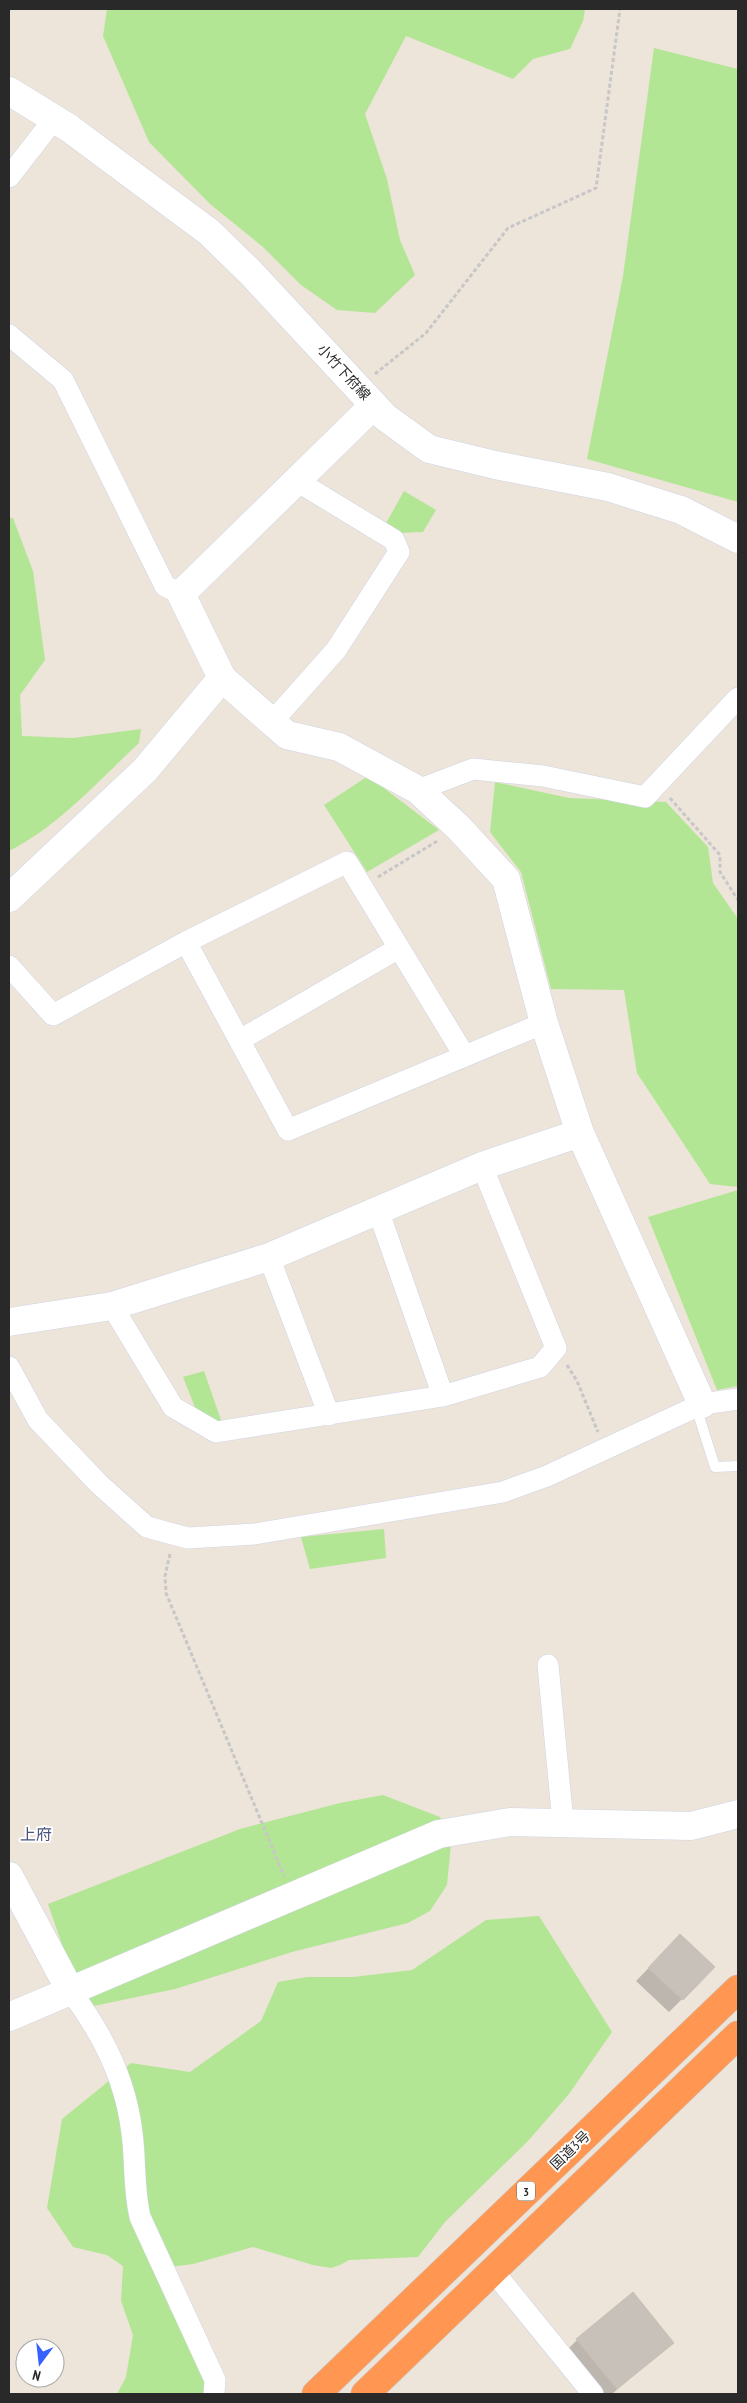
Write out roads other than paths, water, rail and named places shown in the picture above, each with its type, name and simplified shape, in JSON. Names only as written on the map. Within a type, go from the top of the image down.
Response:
[{"type":"highway","name":"国道3号","points":[[316,2394],[738,1989]]},
{"type":"highway","points":[[365,2394],[738,2035]]},
{"type":"street","name":"小竹下府線","points":[[9,91],[54,119],[209,232],[251,273],[385,417],[429,449],[495,465],[608,487],[681,510],[738,539]]},
{"type":"street","points":[[9,177],[54,119]]},
{"type":"street","points":[[9,335],[63,380],[165,586],[181,594],[222,678],[287,735],[338,747],[418,790],[459,828],[506,879],[544,1023],[580,1133],[699,1406]]},
{"type":"street","points":[[181,594],[297,481],[366,396]]},
{"type":"street","points":[[272,722],[336,650],[399,552],[394,540],[297,481]]},
{"type":"street","points":[[9,898],[145,770],[222,678]]},
{"type":"street","points":[[418,790],[473,769],[543,776],[645,797],[738,698]]},
{"type":"street","points":[[9,966],[53,1015],[186,942],[347,862],[464,1056]]},
{"type":"street","points":[[186,942],[288,1130],[544,1023]]},
{"type":"street","points":[[240,1040],[399,948]]},
{"type":"street","points":[[9,1322],[112,1306],[270,1257],[482,1166],[580,1133]]},
{"type":"street","points":[[112,1306],[173,1407],[216,1432],[443,1396],[540,1367],[556,1348],[482,1166]]},
{"type":"street","points":[[378,1210],[443,1396]]},
{"type":"street","points":[[270,1257],[329,1415]]},
{"type":"street","points":[[9,1367],[38,1420],[99,1484],[147,1527],[188,1538],[255,1534],[503,1492],[547,1476],[699,1406],[738,1399]]},
{"type":"street","points":[[548,1665],[563,1823]]},
{"type":"street","points":[[9,2017],[440,1834],[510,1822],[691,1826],[738,1814]]},
{"type":"street","points":[[9,1876],[71,1992],[88,2014],[117,2068],[132,2134],[134,2191],[140,2217],[215,2380],[214,2394]]},
{"type":"street","points":[[493,2272],[594,2394]]},
{"type":"lane","points":[[699,1406],[715,1467],[738,1466]]},
{"type":"district","name":"上府","points":[[36,1834]]}]
